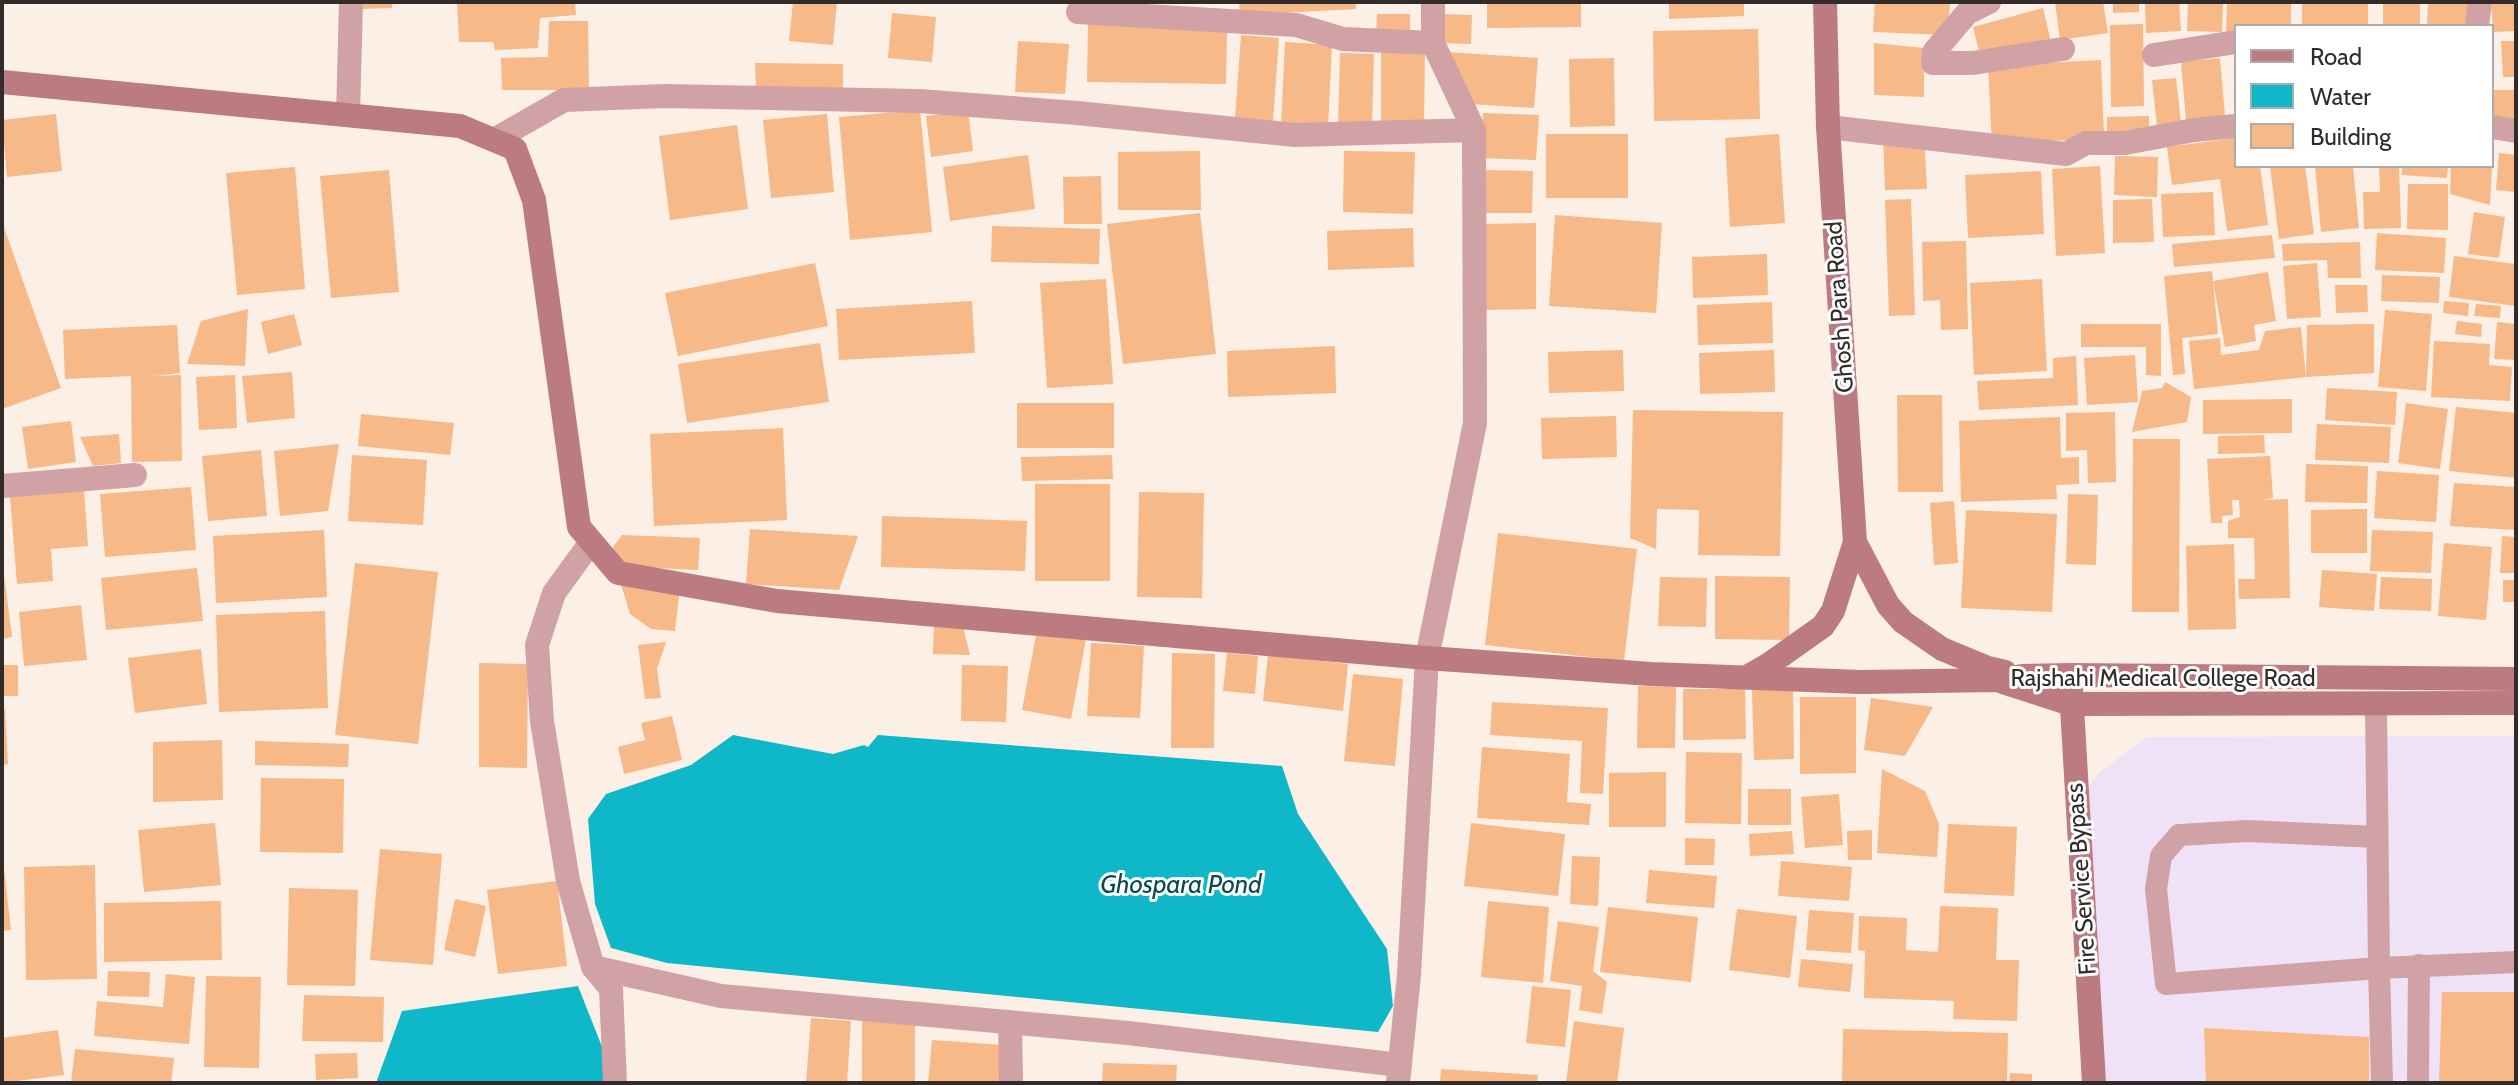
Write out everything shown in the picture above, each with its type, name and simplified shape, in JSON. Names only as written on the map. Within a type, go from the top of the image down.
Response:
[{"type":"main road","name":"Ghosh Para Road","points":[[1825,2],[1828,127],[1855,542],[1888,605],[1919,636],[1988,668],[2022,676]]},
{"type":"main road","points":[[2,82],[460,126],[515,149],[534,200],[579,527],[618,573],[777,601],[1427,658],[1651,674],[1861,682],[1997,680]]},
{"type":"main road","points":[[1746,677],[1823,626],[1833,611],[1855,542]]},
{"type":"main road","name":"Rajshahi Medical College Road","points":[[1997,680],[2071,675],[2516,679]]},
{"type":"main road","name":"Fire Service Bypass","points":[[2071,675],[2094,1083]]},
{"type":"main road","name":"Rajshahi Medical College Road","points":[[1997,680],[2071,704],[2516,703]]},
{"type":"street","points":[[348,115],[351,2]]},
{"type":"street","points":[[593,967],[721,996],[1128,1033],[1399,1074],[1409,975],[1427,658],[1475,423],[1474,130],[1433,43],[1433,2]]},
{"type":"street","points":[[1989,2],[1967,13],[1934,52],[1933,63],[1973,63],[2063,49]]},
{"type":"street","points":[[2477,24],[2480,2]]},
{"type":"street","points":[[1078,12],[1296,25],[1343,39],[1433,43]]},
{"type":"street","points":[[2154,55],[2234,42]]},
{"type":"street","points":[[494,140],[564,100],[665,96],[919,101],[1295,135],[1474,130]]},
{"type":"street","points":[[1828,127],[2066,154],[2086,143],[2125,143],[2234,126]]},
{"type":"street","points":[[2494,127],[2516,131]]},
{"type":"street","points":[[2,486],[135,475]]},
{"type":"street","points":[[591,542],[554,593],[537,645],[542,721],[568,881],[593,967],[611,989],[615,1083]]},
{"type":"street","points":[[1010,1022],[1011,1083]]},
{"type":"lane","points":[[2376,704],[2382,1083]]},
{"type":"lane","points":[[2377,837],[2247,831],[2179,835],[2161,856],[2156,889],[2166,984],[2419,965],[2516,962]]},
{"type":"lane","points":[[2418,1083],[2419,965]]},
{"type":"shaded area","points":[[2516,736],[2516,1083],[2094,1083],[2070,810],[2100,772],[2147,737]]},
{"type":"water","name":"Ghospara Pond","points":[[733,735],[833,754],[864,745],[868,747],[878,735],[1282,766],[1298,814],[1387,949],[1393,1006],[1378,1032],[667,963],[611,948],[595,904],[588,819],[606,794],[691,765]]},
{"type":"water","points":[[578,986],[608,1062],[608,1083],[376,1083],[402,1011]]},
{"type":"building","points":[[359,2],[392,2],[392,8],[359,9]]},
{"type":"building","points":[[457,2],[575,2],[576,15],[540,18],[538,48],[495,50],[493,42],[459,42]]},
{"type":"building","points":[[793,2],[837,2],[833,45],[789,41]]},
{"type":"building","points":[[1239,2],[1356,2],[1356,9],[1240,15]]},
{"type":"building","points":[[1487,2],[1581,2],[1581,27],[1487,28]]},
{"type":"building","points":[[1669,2],[1744,2],[1744,16],[1669,19]]},
{"type":"building","points":[[1875,2],[1950,2],[1948,35],[1873,32]]},
{"type":"building","points":[[2055,2],[2103,2],[2108,33],[2060,40]]},
{"type":"building","points":[[2113,2],[2139,2],[2139,12],[2113,13]]},
{"type":"building","points":[[2145,2],[2179,2],[2181,31],[2146,33]]},
{"type":"building","points":[[2188,2],[2223,2],[2222,32],[2187,31]]},
{"type":"building","points":[[2227,2],[2291,2],[2291,24],[2234,24],[2234,33],[2226,33]]},
{"type":"building","points":[[2302,2],[2368,2],[2368,24],[2302,24]]},
{"type":"building","points":[[2383,2],[2420,2],[2420,24],[2383,24]]},
{"type":"building","points":[[2428,2],[2471,2],[2470,24],[2427,24]]},
{"type":"building","points":[[2491,2],[2516,2],[2516,31],[2494,32]]},
{"type":"building","points":[[2043,8],[2051,42],[1981,60],[1973,27]]},
{"type":"building","points":[[892,13],[936,17],[932,62],[888,58]]},
{"type":"building","points":[[1377,14],[1410,14],[1410,35],[1376,34]]},
{"type":"building","points":[[1443,14],[1472,15],[1471,44],[1442,43]]},
{"type":"building","points":[[549,21],[588,21],[589,90],[502,90],[501,58],[548,57]]},
{"type":"building","points":[[1088,23],[1227,26],[1226,84],[1087,82]]},
{"type":"building","points":[[2143,24],[2144,106],[2111,107],[2110,25]]},
{"type":"building","points":[[1758,29],[1760,119],[1654,121],[1653,31]]},
{"type":"building","points":[[1241,35],[1279,38],[1273,121],[1235,119]]},
{"type":"building","points":[[1018,41],[1069,44],[1065,94],[1015,92]]},
{"type":"building","points":[[2501,41],[2516,41],[2516,77],[2503,77]]},
{"type":"building","points":[[1285,42],[1332,45],[1328,127],[1281,125]]},
{"type":"building","points":[[1874,43],[1924,48],[1924,97],[1874,95]]},
{"type":"building","points":[[1381,51],[1425,52],[1424,123],[1381,123]]},
{"type":"building","points":[[1447,52],[1538,58],[1534,108],[1470,104]]},
{"type":"building","points":[[1340,53],[1374,54],[1372,125],[1338,125]]},
{"type":"building","points":[[1614,58],[1615,126],[1570,127],[1569,59]]},
{"type":"building","points":[[2220,58],[2225,116],[2186,120],[2181,62]]},
{"type":"building","points":[[2101,60],[2104,138],[1992,144],[1988,66]]},
{"type":"building","points":[[755,63],[843,64],[843,93],[756,92]]},
{"type":"building","points":[[2176,78],[2181,123],[2157,126],[2152,80]]},
{"type":"building","points":[[2494,90],[2516,90],[2516,122],[2494,121]]},
{"type":"building","points":[[920,110],[932,232],[850,240],[839,117]]},
{"type":"building","points":[[968,111],[973,151],[931,157],[926,116]]},
{"type":"building","points":[[1483,113],[1539,115],[1536,160],[1481,158]]},
{"type":"building","points":[[56,114],[62,171],[7,177],[2,120]]},
{"type":"building","points":[[827,114],[834,192],[771,198],[763,120]]},
{"type":"building","points":[[2149,116],[2149,132],[2107,133],[2107,117]]},
{"type":"building","points":[[737,125],[748,209],[670,220],[659,136]]},
{"type":"building","points":[[1924,131],[1927,189],[1885,190],[1883,133]]},
{"type":"building","points":[[1546,134],[1628,134],[1628,198],[1546,198]]},
{"type":"building","points":[[1779,134],[1785,223],[1730,227],[1725,138]]},
{"type":"building","points":[[2234,138],[2234,168],[2260,168],[2268,225],[2227,231],[2220,179],[2172,185],[2167,147]]},
{"type":"building","points":[[1200,151],[1201,210],[1118,210],[1118,152]]},
{"type":"building","points":[[1344,151],[1415,152],[1413,214],[1343,212]]},
{"type":"building","points":[[2499,153],[2516,155],[2516,192],[2496,190]]},
{"type":"building","points":[[1028,155],[1035,209],[950,221],[943,167]]},
{"type":"building","points":[[2115,156],[2158,157],[2157,197],[2114,195]]},
{"type":"building","points":[[2100,166],[2105,253],[2056,256],[2052,169]]},
{"type":"building","points":[[295,167],[305,289],[237,295],[226,173]]},
{"type":"building","points":[[2270,168],[2305,168],[2314,234],[2279,239]]},
{"type":"building","points":[[2315,168],[2353,168],[2359,228],[2321,232]]},
{"type":"building","points":[[2379,168],[2399,168],[2401,228],[2364,229],[2363,192],[2380,192]]},
{"type":"building","points":[[2402,168],[2448,168],[2447,178],[2402,175]]},
{"type":"building","points":[[2451,168],[2492,168],[2490,205],[2450,194]]},
{"type":"building","points":[[389,170],[399,292],[331,298],[320,176]]},
{"type":"building","points":[[1486,170],[1533,171],[1532,213],[1486,213]]},
{"type":"building","points":[[2041,171],[2044,234],[1968,238],[1965,175]]},
{"type":"building","points":[[1101,176],[1102,224],[1064,224],[1063,177]]},
{"type":"building","points":[[2408,184],[2448,184],[2448,230],[2407,229]]},
{"type":"building","points":[[2213,192],[2215,235],[2163,237],[2161,194]]},
{"type":"building","points":[[1911,199],[1915,315],[1889,316],[1885,200]]},
{"type":"building","points":[[2152,199],[2154,242],[2113,243],[2113,200]]},
{"type":"building","points":[[2474,212],[2505,217],[2499,258],[2468,254]]},
{"type":"building","points":[[1200,213],[1216,354],[1123,364],[1107,224]]},
{"type":"building","points":[[1555,215],[1662,223],[1656,313],[1549,306]]},
{"type":"building","points":[[2,222],[61,388],[2,409]]},
{"type":"building","points":[[1536,223],[1536,309],[1485,310],[1484,224]]},
{"type":"building","points":[[992,226],[1100,229],[1099,264],[991,262]]},
{"type":"building","points":[[1413,228],[1414,267],[1328,270],[1327,231]]},
{"type":"building","points":[[2377,233],[2446,238],[2444,273],[2375,270]]},
{"type":"building","points":[[2272,235],[2275,258],[2174,267],[2172,244]]},
{"type":"building","points":[[1966,241],[1968,329],[1941,330],[1940,300],[1923,301],[1922,242]]},
{"type":"building","points":[[2360,242],[2361,278],[2328,278],[2327,260],[2283,261],[2282,244]]},
{"type":"building","points":[[1767,254],[1768,295],[1693,298],[1692,257]]},
{"type":"building","points":[[2454,256],[2516,264],[2516,306],[2449,297]]},
{"type":"building","points":[[815,263],[828,326],[678,356],[665,293]]},
{"type":"building","points":[[2317,263],[2321,317],[2287,319],[2283,266]]},
{"type":"building","points":[[2212,271],[2218,334],[2182,338],[2185,374],[2173,375],[2164,276]]},
{"type":"building","points":[[2268,272],[2276,321],[2254,325],[2256,341],[2225,347],[2213,281]]},
{"type":"building","points":[[2382,275],[2440,277],[2439,303],[2381,301]]},
{"type":"building","points":[[1106,279],[1113,384],[1047,388],[1040,283]]},
{"type":"building","points":[[2042,279],[2047,371],[1974,375],[1970,283]]},
{"type":"building","points":[[2335,285],[2367,285],[2368,312],[2336,313]]},
{"type":"building","points":[[972,301],[975,353],[839,360],[836,309]]},
{"type":"building","points":[[2444,301],[2469,303],[2468,316],[2443,313]]},
{"type":"building","points":[[1772,302],[1773,343],[1698,345],[1697,305]]},
{"type":"building","points":[[2476,304],[2501,306],[2500,318],[2474,316]]},
{"type":"building","points":[[248,309],[245,366],[187,364],[201,321]]},
{"type":"building","points":[[2385,310],[2432,314],[2426,391],[2378,387]]},
{"type":"building","points":[[294,314],[302,345],[268,354],[261,322]]},
{"type":"building","points":[[2457,321],[2482,324],[2481,337],[2455,334]]},
{"type":"building","points":[[2497,322],[2516,324],[2516,360],[2494,359]]},
{"type":"building","points":[[2081,324],[2161,324],[2161,376],[2146,375],[2146,347],[2081,347]]},
{"type":"building","points":[[2374,324],[2374,373],[2306,377],[2307,325]]},
{"type":"building","points":[[177,325],[180,373],[154,376],[181,375],[182,461],[132,462],[131,376],[65,379],[63,330]]},
{"type":"building","points":[[2301,327],[2306,377],[2194,389],[2189,341],[2220,338],[2221,355],[2259,350],[2265,331]]},
{"type":"building","points":[[2434,341],[2490,344],[2489,365],[2512,367],[2510,401],[2431,397]]},
{"type":"building","points":[[820,343],[829,402],[687,423],[678,364]]},
{"type":"building","points":[[1335,346],[1336,393],[1228,397],[1227,351]]},
{"type":"building","points":[[1623,350],[1624,391],[1549,393],[1548,352]]},
{"type":"building","points":[[1774,350],[1775,392],[1700,394],[1699,353]]},
{"type":"building","points":[[2135,355],[2138,402],[2087,405],[2084,358]]},
{"type":"building","points":[[2076,356],[2078,405],[1979,410],[1977,381],[2053,378],[2053,358]]},
{"type":"building","points":[[292,372],[295,418],[247,423],[242,376]]},
{"type":"building","points":[[235,375],[237,428],[199,430],[196,377]]},
{"type":"building","points":[[2165,382],[2191,397],[2187,422],[2132,432],[2142,391],[2162,388]]},
{"type":"building","points":[[2327,388],[2397,392],[2395,425],[2325,420]]},
{"type":"building","points":[[1897,395],[1942,395],[1943,492],[1898,492]]},
{"type":"building","points":[[2292,399],[2292,433],[2203,434],[2203,400]]},
{"type":"building","points":[[1017,403],[1114,403],[1114,448],[1017,448]]},
{"type":"building","points":[[2406,403],[2448,409],[2440,469],[2398,463]]},
{"type":"building","points":[[2456,407],[2516,413],[2516,478],[2449,471]]},
{"type":"building","points":[[1633,410],[1783,412],[1780,556],[1698,555],[1699,510],[1657,509],[1656,549],[1630,538]]},
{"type":"building","points":[[2115,412],[2116,482],[2088,483],[2087,450],[2066,451],[2066,413]]},
{"type":"building","points":[[361,414],[454,423],[450,455],[358,446]]},
{"type":"building","points":[[1616,416],[1617,457],[1542,459],[1541,418]]},
{"type":"building","points":[[2060,417],[2061,458],[2079,457],[2079,484],[2056,485],[2057,499],[1961,502],[1959,421]]},
{"type":"building","points":[[71,421],[76,462],[28,469],[22,427]]},
{"type":"building","points":[[2317,424],[2391,427],[2389,463],[2315,460]]},
{"type":"building","points":[[783,428],[787,520],[654,526],[650,434]]},
{"type":"building","points":[[119,434],[121,463],[93,466],[80,437]]},
{"type":"building","points":[[2264,435],[2265,453],[2218,454],[2218,436]]},
{"type":"building","points":[[2133,439],[2180,439],[2179,612],[2132,612]]},
{"type":"building","points":[[339,444],[328,511],[280,516],[274,451]]},
{"type":"building","points":[[261,450],[267,516],[208,521],[202,456]]},
{"type":"building","points":[[352,455],[427,460],[423,525],[348,521]]},
{"type":"building","points":[[1112,455],[1113,479],[1022,481],[1021,457]]},
{"type":"building","points":[[2270,456],[2273,498],[2261,500],[2288,499],[2290,598],[2239,599],[2238,579],[2255,579],[2254,538],[2228,538],[2228,521],[2240,517],[2239,500],[2232,500],[2233,515],[2222,516],[2222,523],[2211,523],[2207,459]]},
{"type":"building","points":[[2306,464],[2368,466],[2367,503],[2305,502]]},
{"type":"building","points":[[2377,471],[2439,475],[2436,522],[2374,518]]},
{"type":"building","points":[[2454,483],[2516,487],[2514,530],[2450,526]]},
{"type":"building","points":[[1035,484],[1110,484],[1110,581],[1035,581]]},
{"type":"building","points":[[191,487],[196,550],[105,557],[100,494]]},
{"type":"building","points":[[84,490],[88,546],[51,549],[53,581],[17,584],[10,496]]},
{"type":"building","points":[[1139,492],[1204,493],[1202,598],[1137,597]]},
{"type":"building","points":[[2068,494],[2098,495],[2096,565],[2066,564]]},
{"type":"building","points":[[1954,501],[1958,563],[1934,565],[1930,503]]},
{"type":"building","points":[[2367,509],[2367,553],[2311,553],[2311,510]]},
{"type":"building","points":[[1966,510],[2057,514],[2052,612],[1961,608]]},
{"type":"building","points":[[882,516],[1027,521],[1025,571],[881,567]]},
{"type":"building","points":[[750,529],[858,536],[839,590],[746,584]]},
{"type":"building","points":[[324,530],[327,597],[216,603],[213,536]]},
{"type":"building","points":[[2372,530],[2433,532],[2431,573],[2370,571]]},
{"type":"building","points":[[1498,533],[1637,549],[1624,661],[1485,645]]},
{"type":"building","points":[[622,535],[700,538],[698,570],[619,566],[613,547]]},
{"type":"building","points":[[2502,536],[2516,537],[2516,573],[2500,573]]},
{"type":"building","points":[[2444,543],[2492,547],[2486,620],[2438,616]]},
{"type":"building","points":[[2234,544],[2236,629],[2188,630],[2186,546]]},
{"type":"building","points":[[355,563],[438,572],[418,744],[335,735]]},
{"type":"building","points":[[197,568],[203,621],[106,630],[101,578]]},
{"type":"building","points":[[2322,570],[2377,574],[2374,611],[2319,607]]},
{"type":"building","points":[[2,576],[12,637],[2,639]]},
{"type":"building","points":[[1715,576],[1790,577],[1789,640],[1715,639]]},
{"type":"building","points":[[1660,577],[1707,578],[1706,627],[1658,626]]},
{"type":"building","points":[[2381,577],[2432,579],[2431,611],[2379,609]]},
{"type":"building","points":[[2503,580],[2516,580],[2516,602],[2503,602]]},
{"type":"building","points":[[620,581],[680,588],[675,631],[651,629],[630,614]]},
{"type":"building","points":[[81,605],[87,660],[24,666],[19,612]]},
{"type":"building","points":[[325,611],[328,708],[219,712],[216,615]]},
{"type":"building","points":[[934,625],[963,627],[970,655],[933,654]]},
{"type":"building","points":[[1037,630],[1086,639],[1071,719],[1022,710]]},
{"type":"building","points":[[666,642],[657,669],[661,698],[645,699],[638,645]]},
{"type":"building","points":[[1091,643],[1144,646],[1140,718],[1087,716]]},
{"type":"building","points":[[201,649],[207,704],[135,713],[128,658]]},
{"type":"building","points":[[1172,653],[1215,654],[1214,748],[1171,748]]},
{"type":"building","points":[[1227,653],[1258,656],[1255,694],[1223,691]]},
{"type":"building","points":[[1268,655],[1348,664],[1343,711],[1263,701]]},
{"type":"building","points":[[479,663],[528,664],[527,768],[479,767]]},
{"type":"building","points":[[2,665],[18,665],[18,696],[2,696]]},
{"type":"building","points":[[962,665],[1008,666],[1006,722],[961,721]]},
{"type":"building","points":[[1353,674],[1403,679],[1395,766],[1344,761]]},
{"type":"building","points":[[1638,686],[1676,687],[1675,748],[1637,748]]},
{"type":"building","points":[[1683,689],[1745,689],[1746,739],[1683,740]]},
{"type":"building","points":[[1793,689],[1794,759],[1754,760],[1752,690]]},
{"type":"building","points":[[1800,697],[1856,697],[1856,773],[1800,774]]},
{"type":"building","points":[[1871,698],[1933,707],[1905,756],[1864,750]]},
{"type":"building","points":[[1492,702],[1608,708],[1603,794],[1580,793],[1582,741],[1490,735]]},
{"type":"building","points":[[5,709],[8,764],[2,765],[2,710]]},
{"type":"building","points":[[672,716],[682,760],[624,774],[618,747],[645,740],[641,723]]},
{"type":"building","points":[[222,740],[223,800],[153,802],[153,742]]},
{"type":"building","points":[[255,741],[349,744],[348,767],[255,765]]},
{"type":"building","points":[[1482,747],[1570,754],[1567,802],[1591,804],[1589,825],[1477,818]]},
{"type":"building","points":[[1686,752],[1742,753],[1741,824],[1685,823]]},
{"type":"building","points":[[1882,769],[1925,791],[1939,824],[1937,857],[1877,853]]},
{"type":"building","points":[[1666,772],[1666,827],[1609,827],[1609,773]]},
{"type":"building","points":[[261,778],[344,779],[343,853],[260,852]]},
{"type":"building","points":[[1748,789],[1791,789],[1791,825],[1748,825]]},
{"type":"building","points":[[1839,794],[1843,845],[1805,848],[1801,797]]},
{"type":"building","points":[[215,823],[221,885],[144,892],[138,830]]},
{"type":"building","points":[[1471,823],[1565,834],[1558,896],[1464,886]]},
{"type":"building","points":[[1948,824],[2017,827],[2014,896],[1944,893]]},
{"type":"building","points":[[1872,830],[1872,860],[1848,860],[1847,831]]},
{"type":"building","points":[[1792,831],[1794,854],[1750,856],[1749,834]]},
{"type":"building","points":[[1685,838],[1715,839],[1714,865],[1685,865]]},
{"type":"building","points":[[380,849],[442,854],[433,965],[370,960]]},
{"type":"building","points":[[1572,856],[1600,857],[1598,906],[1570,904]]},
{"type":"building","points":[[1781,861],[1852,867],[1849,901],[1778,896]]},
{"type":"building","points":[[95,865],[97,979],[26,980],[24,867]]},
{"type":"building","points":[[2,868],[11,930],[2,931]]},
{"type":"building","points":[[1649,870],[1717,876],[1714,908],[1646,903]]},
{"type":"building","points":[[557,881],[567,966],[498,974],[487,890]]},
{"type":"building","points":[[289,888],[358,890],[355,986],[287,985]]},
{"type":"building","points":[[455,899],[486,906],[475,957],[444,950]]},
{"type":"building","points":[[221,901],[222,960],[104,962],[104,903]]},
{"type":"building","points":[[1488,901],[1549,907],[1543,983],[1481,977]]},
{"type":"building","points":[[1940,906],[1998,908],[1996,960],[2019,960],[2017,1021],[1953,1019],[1954,1001],[1864,998],[1865,951],[1858,950],[1859,916],[1907,918],[1906,950],[1938,952]]},
{"type":"building","points":[[1608,907],[1698,917],[1691,982],[1600,972]]},
{"type":"building","points":[[1737,909],[1797,916],[1790,978],[1729,970]]},
{"type":"building","points":[[1809,910],[1854,913],[1851,953],[1806,950]]},
{"type":"building","points":[[1558,921],[1599,927],[1593,971],[1607,982],[1602,1014],[1579,1010],[1582,986],[1550,981]]},
{"type":"building","points":[[1801,959],[1853,964],[1850,992],[1798,987]]},
{"type":"building","points":[[108,971],[150,972],[149,997],[107,996]]},
{"type":"building","points":[[166,974],[195,977],[189,1044],[94,1036],[97,1001],[163,1007]]},
{"type":"building","points":[[206,976],[261,977],[259,1068],[204,1067]]},
{"type":"building","points":[[1532,986],[1571,990],[1565,1047],[1526,1043]]},
{"type":"building","points":[[2442,992],[2516,992],[2516,1083],[2439,1083]]},
{"type":"building","points":[[304,995],[384,997],[383,1042],[302,1041]]},
{"type":"building","points":[[811,1018],[851,1021],[847,1083],[806,1083]]},
{"type":"building","points":[[862,1021],[915,1022],[915,1083],[862,1083]]},
{"type":"building","points":[[1574,1021],[1624,1028],[1617,1083],[1566,1083]]},
{"type":"building","points":[[2204,1028],[2369,1037],[2369,1083],[2206,1083]]},
{"type":"building","points":[[1843,1029],[2008,1033],[2007,1083],[1842,1083]]},
{"type":"building","points":[[58,1030],[64,1075],[2,1083],[2,1038]]},
{"type":"building","points":[[932,1040],[1003,1045],[1000,1083],[928,1083]]},
{"type":"building","points":[[75,1049],[174,1058],[171,1083],[71,1083]]},
{"type":"building","points":[[357,1053],[358,1078],[316,1080],[315,1054]]},
{"type":"building","points":[[1103,1063],[1177,1065],[1176,1083],[1102,1083]]},
{"type":"building","points":[[1441,1069],[1538,1075],[1537,1083],[1440,1083]]},
{"type":"building","points":[[2010,1073],[2032,1074],[2032,1083],[2009,1083]]}]
